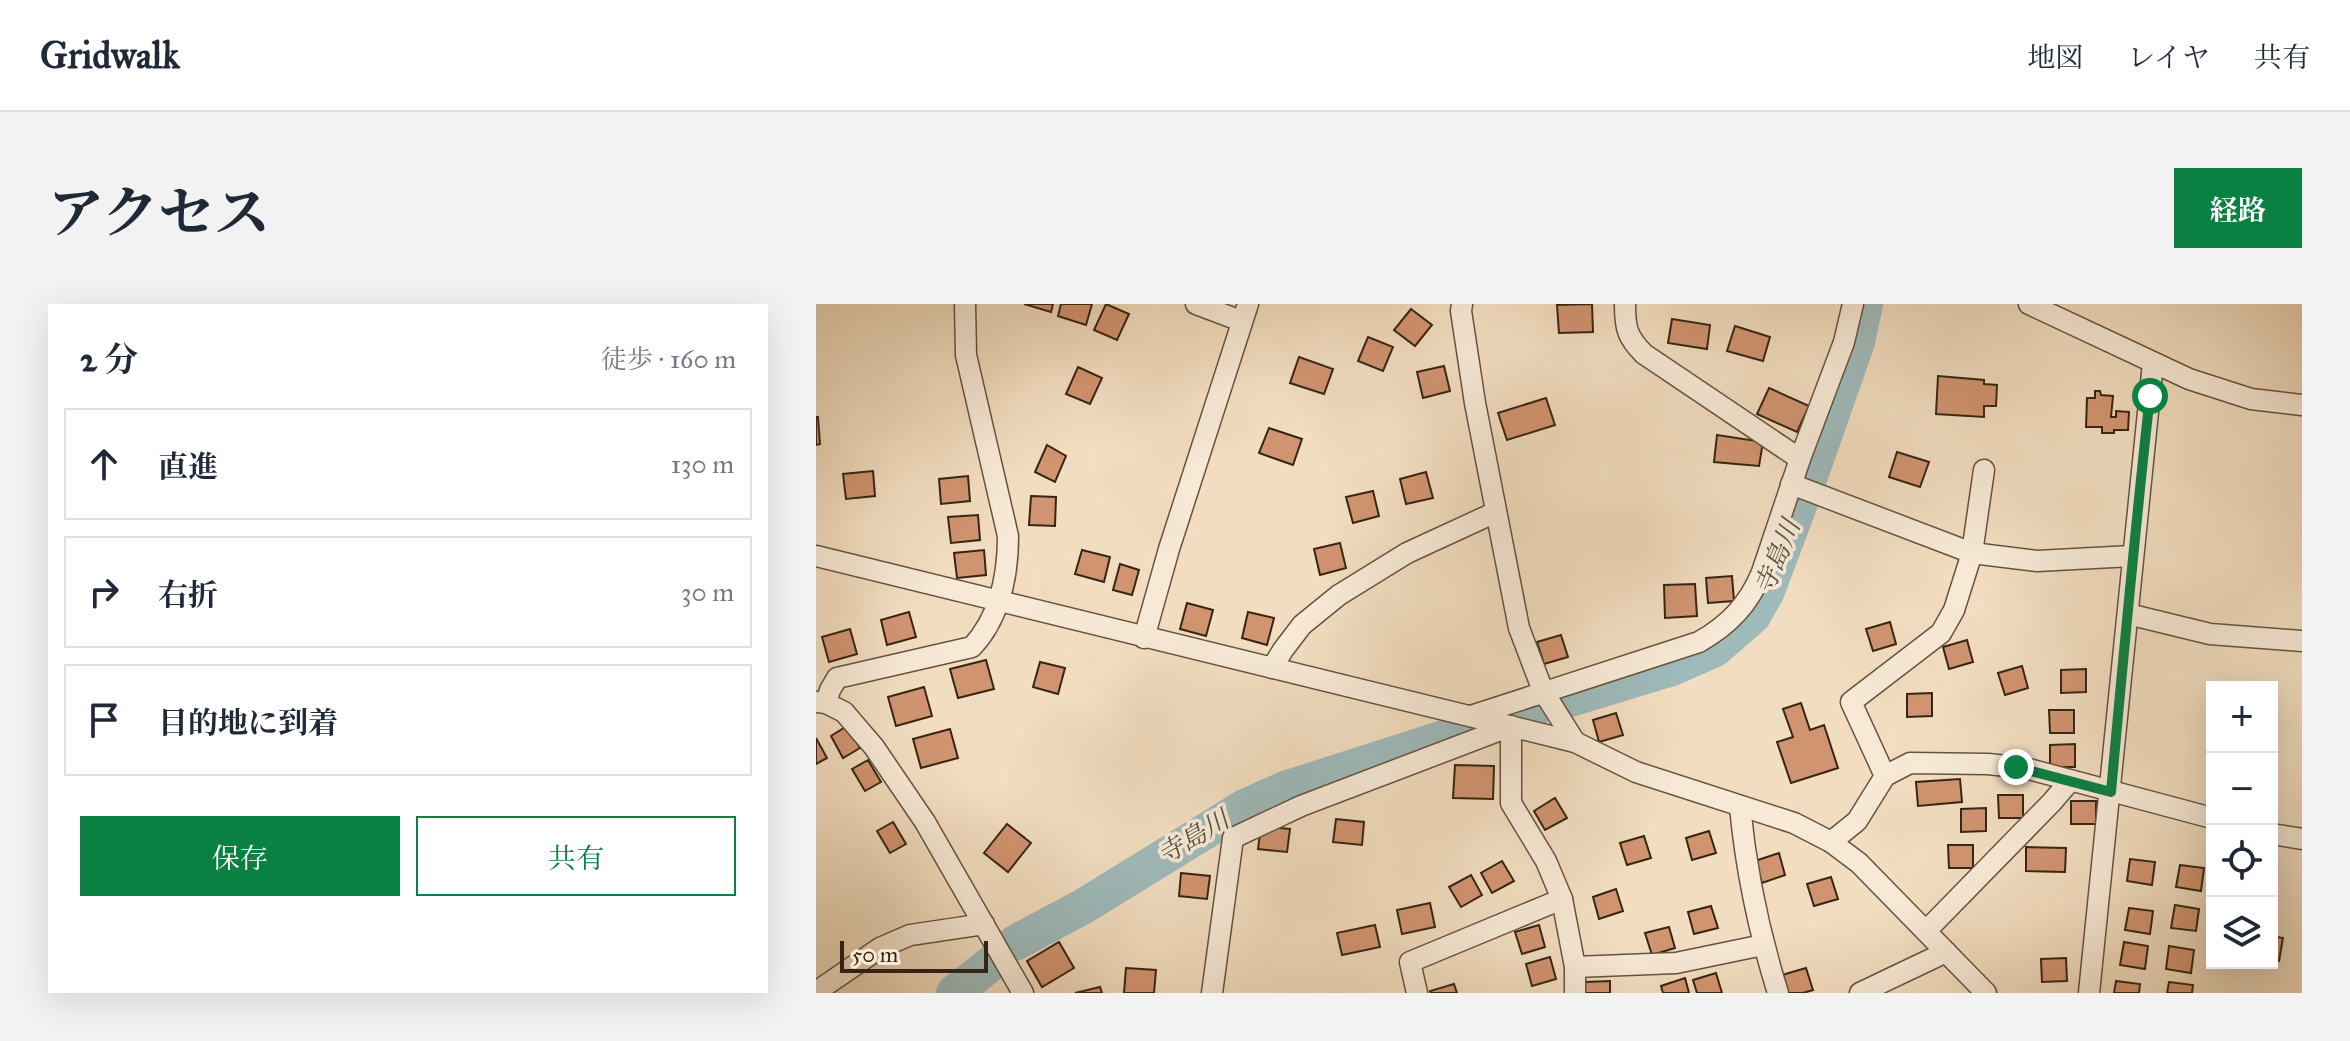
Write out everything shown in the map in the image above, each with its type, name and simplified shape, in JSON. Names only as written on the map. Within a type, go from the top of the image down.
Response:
[{"type":"street","points":[[965,304],[966,355],[1008,536],[1008,561],[999,601],[986,632],[972,647],[837,678],[821,702],[844,712],[874,747],[925,822],[1023,993]]},
{"type":"street","points":[[1144,638],[1244,313],[1196,304]]},
{"type":"street","points":[[1462,304],[1475,403],[1519,628],[1543,691],[1575,742]]},
{"type":"street","points":[[1625,304],[1625,322],[1631,340],[1644,354],[1800,459]]},
{"type":"street","points":[[1471,716],[1699,642],[1729,622],[1756,588],[1799,487],[1800,459],[1844,342],[1853,304]]},
{"type":"street","points":[[2029,304],[2189,379],[2251,399],[2302,405]]},
{"type":"street","points":[[2089,993],[2153,363]]},
{"type":"street","points":[[1885,776],[1851,702],[1941,633],[1954,610],[1972,553],[1984,470]]},
{"type":"street","points":[[1799,487],[1972,553],[2037,561],[2132,556]]},
{"type":"street","points":[[1272,668],[1302,625],[1339,595],[1407,553],[1496,512]]},
{"type":"street","points":[[816,556],[1575,742],[1636,772],[1794,823],[1831,842],[1859,863],[1986,993]]},
{"type":"street","points":[[2128,614],[2210,634],[2302,641]]},
{"type":"street","points":[[1511,726],[1511,803],[1546,861],[1562,899],[1575,967],[1575,993]]},
{"type":"street","points":[[1212,993],[1233,838],[1301,806],[1511,726]]},
{"type":"street","points":[[1831,842],[1857,821],[1885,776],[1910,763],[2025,768],[2206,816]]},
{"type":"street","points":[[1926,931],[2070,781]]},
{"type":"street","points":[[1740,807],[1763,945],[1778,993]]},
{"type":"street","points":[[2278,835],[2302,839]]},
{"type":"street","points":[[1417,993],[1410,962],[1562,899]]},
{"type":"street","points":[[816,992],[880,948],[910,935],[984,924]]},
{"type":"street","points":[[1575,967],[1676,963],[1763,945]]},
{"type":"street","points":[[1860,993],[1946,952]]},
{"type":"building","points":[[1024,304],[1053,304],[1051,312]]},
{"type":"building","points":[[1061,304],[1092,304],[1086,325],[1058,316]]},
{"type":"building","points":[[1106,304],[1129,314],[1117,340],[1094,330]]},
{"type":"building","points":[[1592,304],[1593,332],[1559,333],[1557,305]]},
{"type":"building","points":[[1411,309],[1432,325],[1415,346],[1394,330]]},
{"type":"building","points":[[1672,319],[1710,325],[1707,349],[1668,343]]},
{"type":"building","points":[[1735,326],[1770,337],[1763,361],[1727,351]]},
{"type":"building","points":[[1368,337],[1393,347],[1383,371],[1358,361]]},
{"type":"building","points":[[1299,357],[1333,369],[1324,394],[1290,383]]},
{"type":"building","points":[[1444,366],[1450,391],[1423,398],[1417,372]]},
{"type":"building","points":[[1078,367],[1102,378],[1090,404],[1066,394]]},
{"type":"building","points":[[1938,376],[1984,380],[1984,384],[1997,385],[1996,406],[1984,406],[1984,417],[1936,414]]},
{"type":"building","points":[[1769,388],[1809,406],[1797,432],[1757,414]]},
{"type":"building","points":[[2095,391],[2113,396],[2111,417],[2116,417],[2116,411],[2129,412],[2128,430],[2102,433],[2102,427],[2086,427],[2087,398],[2095,398]]},
{"type":"building","points":[[1546,398],[1555,425],[1507,440],[1498,413]]},
{"type":"building","points":[[816,417],[820,444],[816,445]]},
{"type":"building","points":[[1269,428],[1302,439],[1293,465],[1259,453]]},
{"type":"building","points":[[1717,435],[1763,442],[1759,466],[1714,462]]},
{"type":"building","points":[[1047,445],[1066,456],[1055,482],[1035,472]]},
{"type":"building","points":[[1897,452],[1929,462],[1920,487],[1889,477]]},
{"type":"building","points":[[873,471],[875,496],[846,499],[843,474]]},
{"type":"building","points":[[1426,472],[1433,498],[1406,504],[1400,479]]},
{"type":"building","points":[[968,476],[970,501],[941,504],[939,479]]},
{"type":"building","points":[[1373,491],[1379,516],[1353,523],[1346,497]]},
{"type":"building","points":[[1031,496],[1056,497],[1055,526],[1029,525]]},
{"type":"building","points":[[978,515],[980,540],[951,543],[948,517]]},
{"type":"building","points":[[1340,543],[1346,568],[1320,575],[1314,549]]},
{"type":"building","points":[[984,550],[986,575],[957,578],[954,553]]},
{"type":"building","points":[[1082,550],[1110,557],[1104,582],[1075,574]]},
{"type":"building","points":[[1120,564],[1139,570],[1132,595],[1113,590]]},
{"type":"building","points":[[1732,576],[1734,601],[1708,603],[1706,578]]},
{"type":"building","points":[[1695,584],[1697,616],[1665,618],[1664,585]]},
{"type":"building","points":[[1187,603],[1213,610],[1206,636],[1180,629]]},
{"type":"building","points":[[909,612],[916,637],[887,645],[881,620]]},
{"type":"building","points":[[1248,612],[1274,618],[1267,645],[1242,638]]},
{"type":"building","points":[[1890,622],[1896,644],[1873,651],[1866,629]]},
{"type":"building","points":[[850,629],[857,654],[829,662],[822,637]]},
{"type":"building","points":[[1561,635],[1568,657],[1544,664],[1537,642]]},
{"type":"building","points":[[1967,640],[1973,662],[1949,669],[1943,647]]},
{"type":"building","points":[[986,660],[994,689],[958,698],[950,669]]},
{"type":"building","points":[[1040,662],[1065,668],[1058,694],[1033,687]]},
{"type":"building","points":[[2022,666],[2028,688],[2005,695],[1998,673]]},
{"type":"building","points":[[2086,669],[2086,692],[2061,693],[2061,670]]},
{"type":"building","points":[[924,687],[932,716],[896,726],[888,697]]},
{"type":"building","points":[[1932,693],[1932,716],[1907,717],[1907,694]]},
{"type":"building","points":[[1801,703],[1810,730],[1824,725],[1838,768],[1791,783],[1777,742],[1793,737],[1783,709]]},
{"type":"building","points":[[2049,710],[2074,710],[2074,733],[2050,733]]},
{"type":"building","points":[[1616,713],[1623,735],[1599,742],[1593,720]]},
{"type":"building","points":[[847,726],[860,748],[843,758],[831,736]]},
{"type":"building","points":[[950,729],[958,758],[921,768],[913,739]]},
{"type":"building","points":[[816,738],[827,758],[816,764]]},
{"type":"building","points":[[2075,744],[2075,767],[2050,767],[2050,745]]},
{"type":"building","points":[[868,760],[881,782],[865,791],[852,769]]},
{"type":"building","points":[[1455,765],[1494,766],[1493,799],[1453,798]]},
{"type":"building","points":[[1960,779],[1962,802],[1918,806],[1916,782]]},
{"type":"building","points":[[1998,795],[2023,795],[2023,818],[1999,818]]},
{"type":"building","points":[[1555,798],[1567,818],[1545,830],[1534,811]]},
{"type":"building","points":[[2071,801],[2096,801],[2096,824],[2071,824]]},
{"type":"building","points":[[1986,808],[1986,831],[1961,832],[1961,809]]},
{"type":"building","points":[[1336,819],[1364,822],[1362,845],[1333,842]]},
{"type":"building","points":[[893,822],[906,844],[890,853],[877,831]]},
{"type":"building","points":[[1007,824],[1031,843],[1008,872],[984,853]]},
{"type":"building","points":[[1261,826],[1290,829],[1287,852],[1258,849]]},
{"type":"building","points":[[1709,831],[1716,853],[1692,860],[1686,838]]},
{"type":"building","points":[[1644,836],[1651,858],[1627,865],[1620,843]]},
{"type":"building","points":[[1948,845],[1973,845],[1973,868],[1949,868]]},
{"type":"building","points":[[2026,847],[2066,848],[2065,872],[2026,871]]},
{"type":"building","points":[[1779,853],[1785,875],[1762,883],[1755,861]]},
{"type":"building","points":[[2130,859],[2155,862],[2152,885],[2127,881]]},
{"type":"building","points":[[1502,861],[1514,881],[1492,893],[1481,873]]},
{"type":"building","points":[[2180,865],[2204,868],[2201,891],[2176,887]]},
{"type":"building","points":[[1181,873],[1210,876],[1207,899],[1179,896]]},
{"type":"building","points":[[1471,875],[1482,895],[1461,907],[1449,887]]},
{"type":"building","points":[[1831,877],[1838,899],[1814,906],[1807,884]]},
{"type":"building","points":[[1616,889],[1623,911],[1599,919],[1593,897]]},
{"type":"building","points":[[1430,903],[1435,927],[1402,934],[1397,910]]},
{"type":"building","points":[[2175,905],[2199,909],[2196,931],[2171,928]]},
{"type":"building","points":[[1711,906],[1718,928],[1694,934],[1688,912]]},
{"type":"building","points":[[2129,908],[2153,911],[2150,934],[2125,930]]},
{"type":"building","points":[[1375,925],[1380,947],[1342,955],[1337,933]]},
{"type":"building","points":[[1539,925],[1545,947],[1522,954],[1515,932]]},
{"type":"building","points":[[1669,927],[1675,948],[1652,955],[1645,933]]},
{"type":"building","points":[[2278,937],[2283,938],[2278,961]]},
{"type":"building","points":[[1059,942],[1074,968],[1042,987],[1027,961]]},
{"type":"building","points":[[2124,942],[2148,946],[2145,969],[2120,965]]},
{"type":"building","points":[[2169,946],[2194,950],[2191,973],[2166,969]]},
{"type":"building","points":[[1550,957],[1556,979],[1532,986],[1526,964]]},
{"type":"building","points":[[2066,958],[2067,981],[2042,982],[2041,959]]},
{"type":"building","points":[[1126,968],[1156,970],[1154,993],[1124,993]]},
{"type":"building","points":[[1806,968],[1813,990],[1787,993],[1782,975]]},
{"type":"building","points":[[1716,973],[1722,993],[1697,993],[1693,980]]},
{"type":"building","points":[[1685,978],[1689,993],[1663,993],[1661,986]]},
{"type":"building","points":[[1610,981],[1610,993],[1585,993],[1585,982]]},
{"type":"building","points":[[2116,981],[2140,984],[2139,993],[2114,993]]},
{"type":"building","points":[[2169,982],[2193,985],[2192,993],[2167,993]]},
{"type":"building","points":[[1454,984],[1457,993],[1430,991]]},
{"type":"building","points":[[1100,987],[1102,993],[1075,993]]},
{"type":"waterway","name":"寺島川","points":[[1570,699],[1672,668],[1715,649],[1753,616],[1767,591],[1809,479],[1857,342],[1865,304]]},
{"type":"waterway","name":"寺島川","points":[[1510,717],[1535,709]]},
{"type":"waterway","name":"寺島川","points":[[1015,943],[1084,906],[1243,808],[1285,789],[1475,728]]},
{"type":"waterway","name":"寺島川","points":[[954,993],[993,962]]},
{"type":"route","points":[[2016,767],[2111,792],[2150,396]]}]
